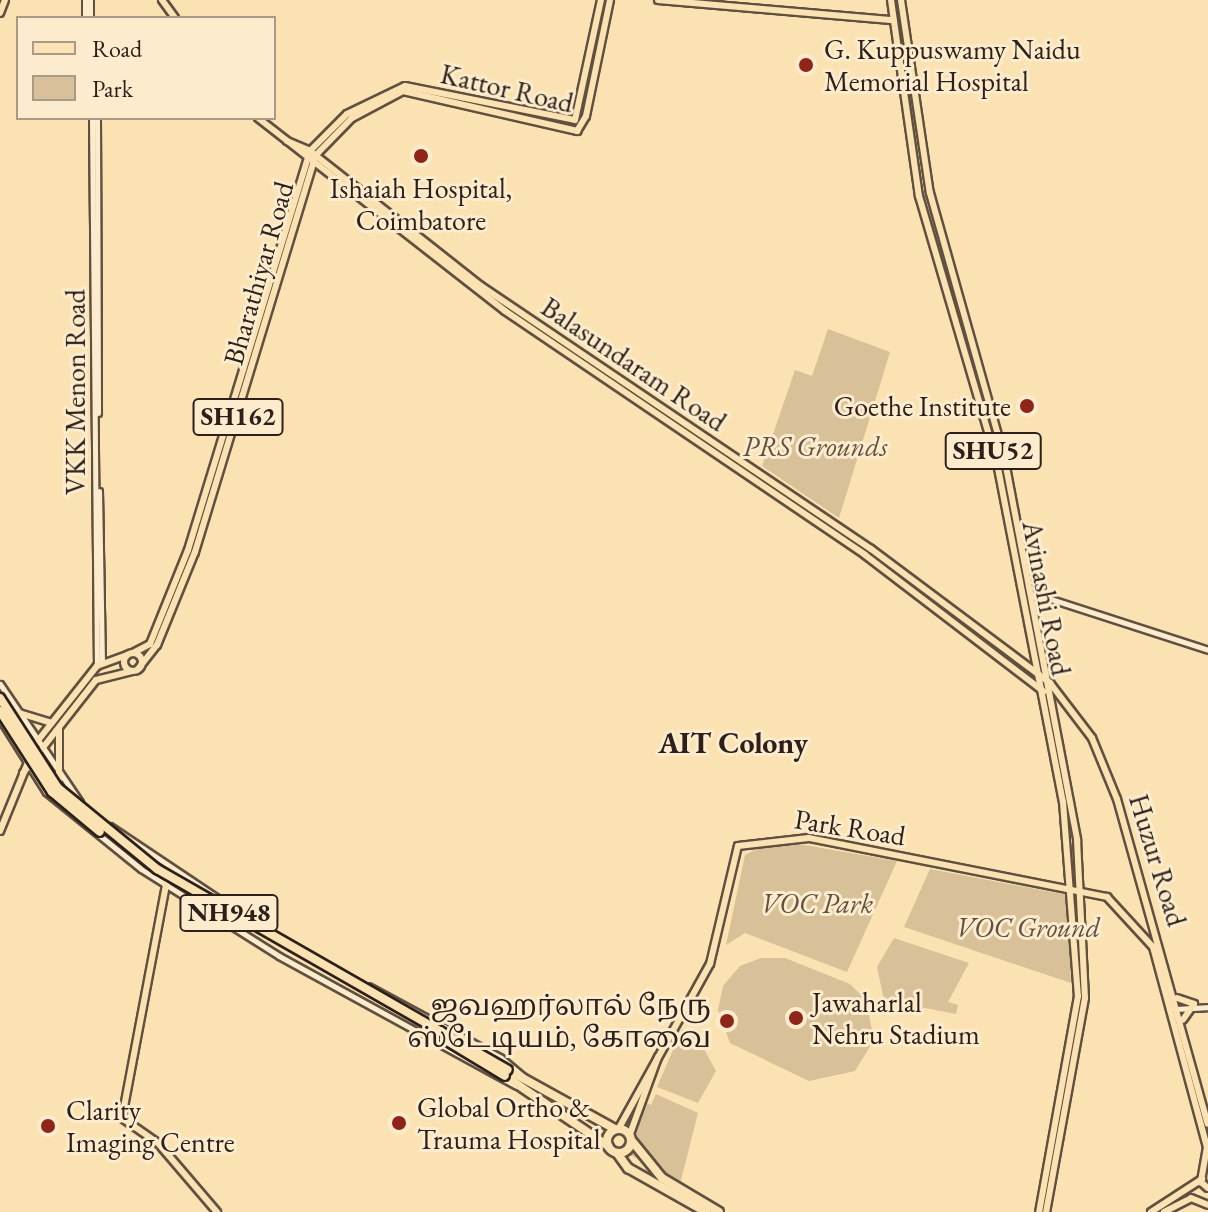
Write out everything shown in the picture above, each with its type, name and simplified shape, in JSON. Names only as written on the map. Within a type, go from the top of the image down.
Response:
[{"type":"highway","name":"NH948","points":[[0,698],[58,788],[157,869],[506,1073],[517,1086],[617,1153],[628,1168],[719,1212]]},
{"type":"highway","name":"NH948","points":[[0,711],[52,792],[154,872],[506,1073],[617,1129],[631,1138],[662,1178],[706,1212]]},
{"type":"highway","points":[[608,1146],[617,1129]]},
{"type":"highway","points":[[617,1153],[631,1138]]},
{"type":"main road","points":[[0,10],[4,0]]},
{"type":"main road","name":"Kattor Road","points":[[308,161],[347,114],[405,86],[575,120],[601,0]]},
{"type":"main road","name":"Kattor Road","points":[[312,153],[352,118],[403,91],[577,131],[586,116],[610,0]]},
{"type":"main road","points":[[658,0],[893,20]]},
{"type":"main road","name":"Avinashi Road","points":[[891,0],[919,196],[997,463],[1044,692],[1073,887],[1078,996],[1071,1076]]},
{"type":"main road","name":"Avinashi Road","points":[[901,0],[930,193],[1035,594],[1082,887],[1085,998],[1046,1212]]},
{"type":"main road","points":[[261,120],[287,141]]},
{"type":"main road","name":"Balasundaram Road","points":[[287,141],[312,153],[481,286],[802,502],[1040,674]]},
{"type":"main road","name":"Balasundaram Road","points":[[287,141],[308,161],[548,342],[797,510],[1053,700]]},
{"type":"main road","name":"Bharathiyar Road","points":[[130,654],[150,644],[188,550],[308,161]]},
{"type":"main road","name":"Bharathiyar Road","points":[[135,670],[157,645],[195,552],[308,161]]},
{"type":"main road","points":[[797,510],[802,502]]},
{"type":"main road","points":[[130,654],[135,670]]},
{"type":"main road","points":[[0,831],[26,771],[96,680],[135,670],[141,659],[130,654],[100,664],[36,743],[25,761],[26,771]]},
{"type":"main road","name":"Huzur Road","points":[[1040,674],[1072,713],[1112,787],[1158,948],[1177,998],[1176,1009],[1208,1148],[1205,1173]]},
{"type":"main road","points":[[16,712],[51,723]]},
{"type":"main road","points":[[1049,726],[1056,714],[1072,713]]},
{"type":"main road","points":[[59,779],[60,724]]},
{"type":"main road","name":"Park Road","points":[[617,1129],[710,964],[738,846],[752,840],[827,840],[1073,887]]},
{"type":"main road","points":[[169,869],[169,888],[122,1118],[158,1143],[217,1212]]},
{"type":"main road","points":[[1073,887],[1082,887],[1107,897],[1158,948]]},
{"type":"main road","name":"Huzur Road","points":[[1158,948],[1162,979],[1183,1020],[1208,1124]]},
{"type":"main road","points":[[1177,998],[1194,1004],[1183,1020]]},
{"type":"main road","points":[[631,1138],[658,1057]]},
{"type":"main road","name":"Avinashi Road","points":[[1039,1212],[1068,1097]]},
{"type":"main road","points":[[1151,1212],[1205,1173],[1207,1190],[1182,1199],[1164,1212]]},
{"type":"main road","points":[[1182,1199],[1208,1205]]},
{"type":"street","name":"VKK Menon Road","points":[[95,120],[100,664]]},
{"type":"street","points":[[1035,594],[1208,650]]},
{"type":"street","points":[[0,684],[59,779],[169,869],[501,1058],[530,1084]]},
{"type":"street","points":[[0,719],[25,761]]},
{"type":"street","points":[[26,771],[78,821],[169,888],[517,1086]]},
{"type":"street","points":[[1176,1009],[1194,1004],[1208,1007]]},
{"type":"green space","name":"PRS Grounds","points":[[828,329],[890,352],[839,518],[762,466],[795,370],[812,376]]},
{"type":"green space","name":"VOC Park","points":[[775,840],[897,861],[847,972],[745,933],[726,945],[745,855]]},
{"type":"green space","name":"VOC Ground","points":[[930,869],[1067,895],[1071,983],[904,927]]},
{"type":"green space","points":[[894,938],[969,963],[948,1002],[958,1005],[956,1014],[884,1000],[877,967]]},
{"type":"green space","name":"Jawaharlal Nehru Stadium","points":[[761,958],[785,958],[850,984],[866,1000],[874,1040],[855,1071],[809,1081],[730,1043],[718,1010],[723,986],[740,966]]},
{"type":"green space","points":[[682,1029],[699,1040],[716,1071],[698,1103],[657,1087]]},
{"type":"green space","points":[[656,1094],[698,1113],[680,1184],[627,1153],[645,1102],[651,1105]]},
{"type":"place","name":"G. Kuppuswamy Naidu Memorial Hospital","points":[[806,65]]},
{"type":"place","name":"Ishaiah Hospital, Coimbatore","points":[[421,156]]},
{"type":"place","name":"Goethe Institute","points":[[1027,406]]},
{"type":"place","name":"Jawaharlal Nehru Stadium","points":[[796,1018]]},
{"type":"place","name":"ஜவஹர்லால் நேரு ஸ்டேடியம், கோவை","points":[[727,1021]]},
{"type":"place","name":"Global Ortho & Trauma Hospital","points":[[399,1123]]},
{"type":"place","name":"Clarity Imaging Centre","points":[[48,1126]]},
{"type":"district","name":"AIT Colony","points":[[733,743]]}]
